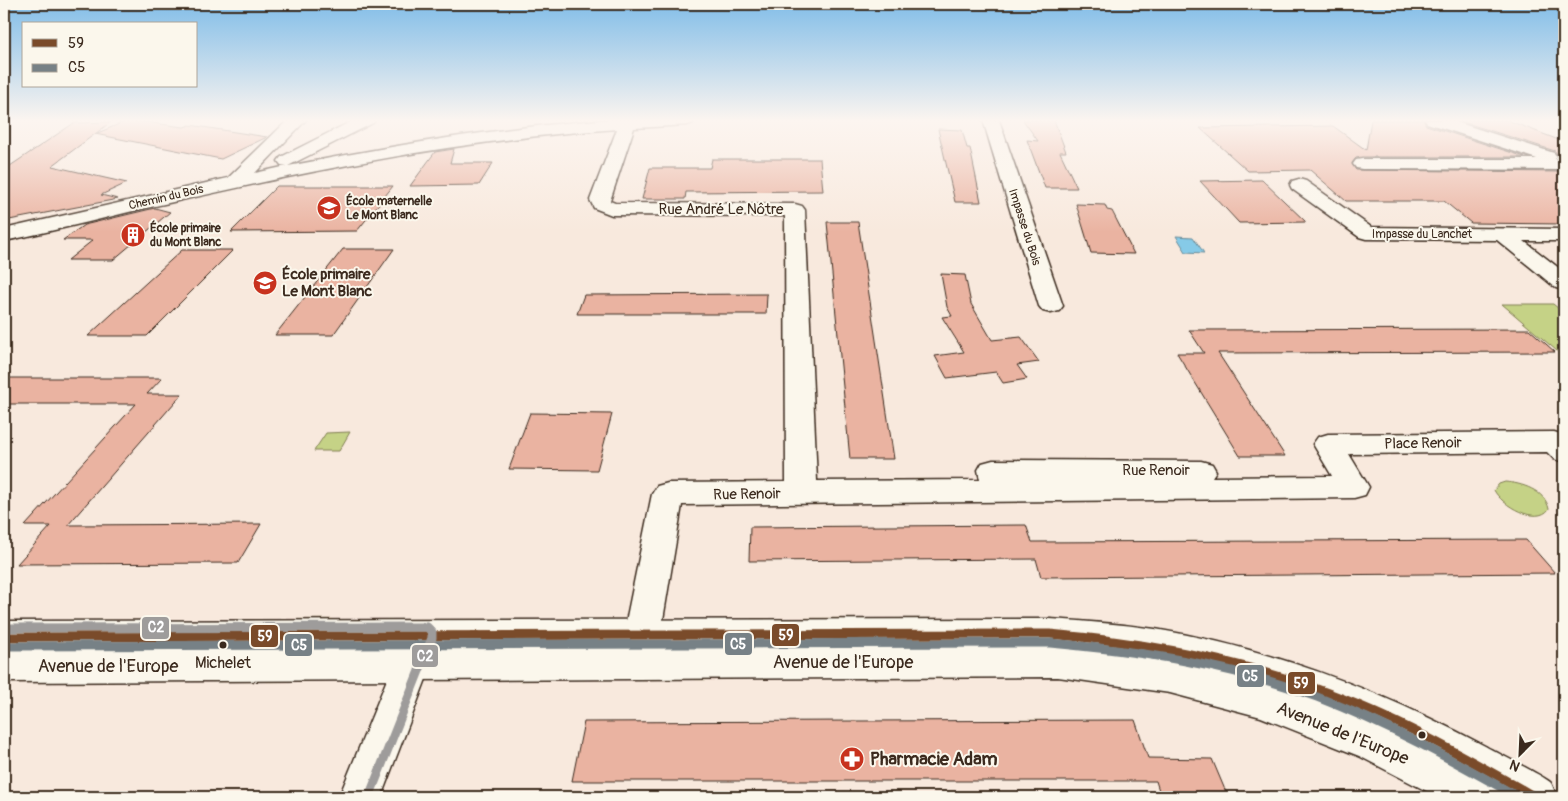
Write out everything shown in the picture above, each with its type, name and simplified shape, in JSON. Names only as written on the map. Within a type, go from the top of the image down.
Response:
[{"type":"street","points":[[243,179],[258,157]]},
{"type":"street","points":[[243,179],[294,157]]},
{"type":"street","name":"Chemin du Bois","points":[[4,235],[243,179],[361,157]]},
{"type":"street","name":"Rue André Le Nôtre","points":[[617,157],[600,200],[604,207],[612,209],[794,210],[802,493]]},
{"type":"street","name":"Impasse du Bois","points":[[1002,157],[1051,306]]},
{"type":"street","points":[[1544,157],[1564,164]]},
{"type":"street","points":[[1362,164],[1564,164]]},
{"type":"street","name":"Impasse du Lanchet","points":[[1299,184],[1366,233],[1564,235]]},
{"type":"street","points":[[1502,234],[1564,283]]},
{"type":"street","name":"Place Renoir","points":[[1354,487],[1328,444],[1554,442],[1564,452]]},
{"type":"street","name":"Rue Renoir","points":[[640,648],[668,494],[1354,487]]},
{"type":"street","name":"Avenue de l'Europe","points":[[4,637],[418,649],[640,648],[1050,634],[1130,641],[1209,657],[1283,678],[1353,703],[1457,752],[1536,797]]},
{"type":"street","name":"Avenue de l'Europe","points":[[640,648],[1058,661],[1131,669],[1185,679],[1244,694],[1331,726],[1409,760],[1478,797]]},
{"type":"street","points":[[360,797],[418,649]]},
{"type":"street","name":"Avenue de l'Europe","points":[[4,666],[418,649]]},
{"type":"green space","points":[[1502,304],[1553,304],[1564,313],[1564,357]]},
{"type":"green space","points":[[350,432],[339,451],[314,451],[326,433]]},
{"type":"green space","points":[[1505,482],[1525,486],[1538,492],[1547,502],[1549,509],[1543,514],[1536,515],[1520,512],[1511,507],[1494,490],[1499,484]]},
{"type":"water","points":[[1176,236],[1193,237],[1204,253],[1186,252]]},
{"type":"building","points":[[23,157],[64,157],[52,166],[127,183],[101,195],[118,199],[4,221],[4,170]]},
{"type":"building","points":[[431,157],[452,157],[450,163],[493,163],[479,185],[410,186]]},
{"type":"building","points":[[945,157],[972,157],[981,202],[955,202]]},
{"type":"building","points":[[1034,157],[1063,157],[1077,188],[1045,188]]},
{"type":"building","points":[[1233,157],[1360,157],[1356,158],[1352,163],[1356,170],[1564,172],[1564,224],[1471,223],[1444,201],[1346,201],[1310,170],[1248,171]]},
{"type":"building","points":[[712,159],[820,159],[823,191],[686,192],[685,199],[642,199],[650,168],[710,168]]},
{"type":"building","points":[[1262,180],[1306,222],[1239,223],[1200,181]]},
{"type":"building","points":[[277,186],[393,186],[357,231],[231,232]]},
{"type":"building","points":[[1076,204],[1105,205],[1107,210],[1112,211],[1134,254],[1091,253]]},
{"type":"building","name":"École primaire du Mont Blanc","points":[[155,208],[170,212],[113,260],[68,260],[93,240],[63,240],[84,225]]},
{"type":"building","points":[[827,222],[858,222],[894,459],[850,459]]},
{"type":"building","points":[[343,249],[394,249],[333,335],[275,335]]},
{"type":"building","points":[[182,250],[233,250],[147,336],[88,336]]},
{"type":"building","points":[[941,274],[965,275],[971,304],[992,340],[1021,337],[1039,362],[1017,365],[1027,379],[1003,383],[996,372],[947,378],[935,356],[964,352],[942,317],[952,316],[947,307]]},
{"type":"building","points":[[767,294],[766,314],[577,314],[584,295]]},
{"type":"building","points":[[1529,329],[1555,352],[1218,353],[1285,456],[1240,456],[1177,353],[1204,353],[1189,330]]},
{"type":"building","points":[[4,378],[162,378],[147,394],[182,394],[68,525],[261,524],[238,563],[17,564],[51,526],[25,526],[136,404],[4,404]]},
{"type":"building","points":[[530,413],[612,414],[597,470],[509,469]]},
{"type":"building","points":[[1026,525],[1032,542],[1526,540],[1555,573],[1041,577],[1036,559],[749,561],[750,527]]},
{"type":"building","points":[[1135,720],[1148,758],[1212,759],[1228,797],[1161,797],[1156,781],[572,781],[584,722]]},
{"type":"transit line","name":"C2","points":[[4,628],[427,627],[432,632],[432,638],[369,797]]},
{"type":"transit line","name":"59","points":[[4,637],[1050,634],[1128,642],[1206,656],[1282,676],[1319,689],[1425,736],[1535,797]]},
{"type":"transit line","name":"C5","points":[[4,646],[1050,643],[1166,657],[1279,684],[1374,721],[1416,741],[1518,797]]},
{"type":"place","name":"École maternelle Le Mont Blanc","points":[[329,208]]},
{"type":"place","name":"École primaire du Mont Blanc","points":[[133,235]]},
{"type":"place","name":"École primaire Le Mont Blanc","points":[[265,283]]},
{"type":"place","name":"Michelet","points":[[223,645]]},
{"type":"place","name":"Pharmacie Adam","points":[[852,759]]}]
